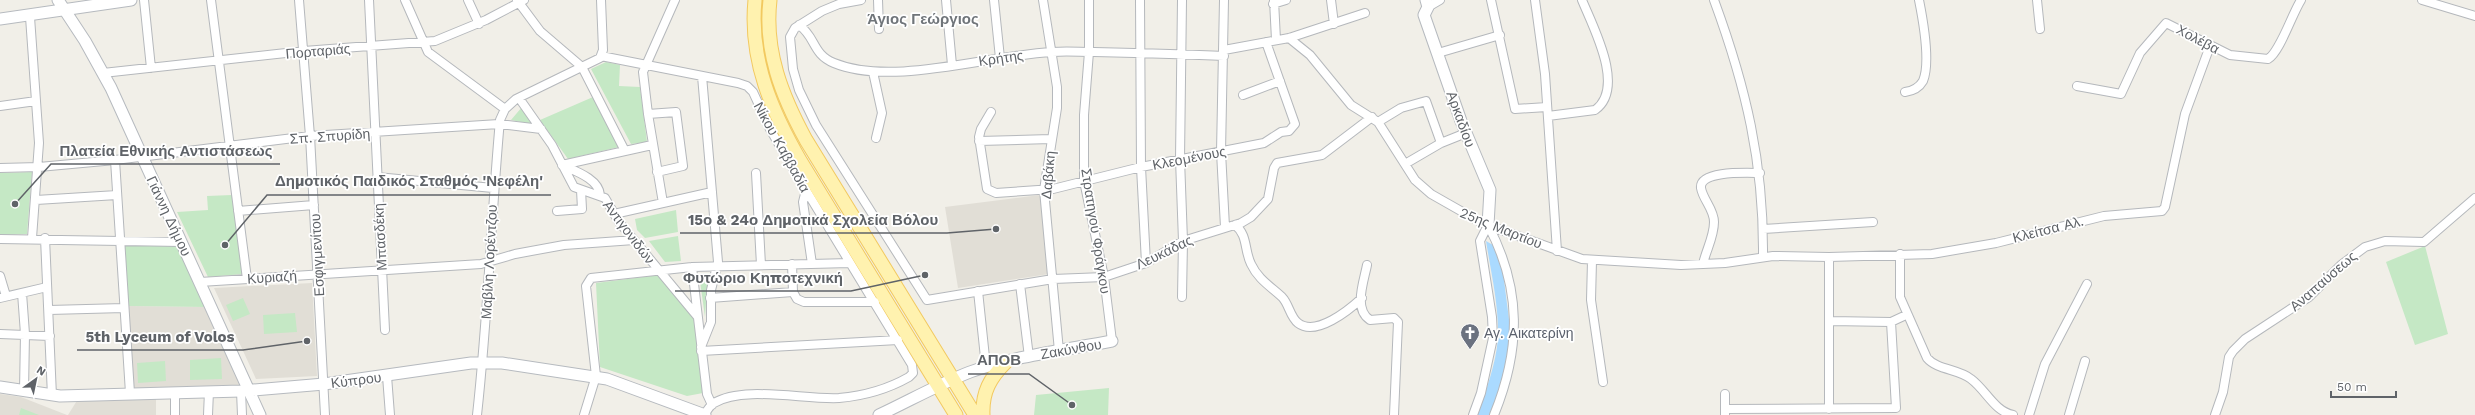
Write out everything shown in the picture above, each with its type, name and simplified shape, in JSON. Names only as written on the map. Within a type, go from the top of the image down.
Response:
[{"type":"main road","points":[[755,0],[754,30],[758,60],[768,96],[779,122],[801,162],[940,386],[956,415]]},
{"type":"main road","points":[[770,0],[769,34],[774,62],[788,106],[806,140],[955,379],[975,415]]},
{"type":"main road","points":[[983,415],[984,398],[988,385],[1006,362]]},
{"type":"street","name":"Γιάννη Δήμου","points":[[58,0],[103,73],[200,282],[245,391],[260,415]]},
{"type":"street","points":[[0,20],[30,17],[131,0]]},
{"type":"street","points":[[144,0],[151,68]]},
{"type":"street","points":[[211,0],[228,145],[247,279]]},
{"type":"street","name":"Εσφιγμενίτου","points":[[299,0],[310,136],[325,415]]},
{"type":"street","name":"Μπασδέκη","points":[[370,0],[385,330]]},
{"type":"street","points":[[405,0],[423,42],[430,54],[505,109],[519,98],[601,56],[702,76],[717,268],[710,298],[711,322],[701,349]]},
{"type":"street","points":[[468,0],[479,24]]},
{"type":"street","points":[[601,0],[601,56]]},
{"type":"street","points":[[663,203],[652,145],[644,72],[675,0]]},
{"type":"street","points":[[799,25],[817,13],[839,2],[861,0]]},
{"type":"street","points":[[878,0],[879,29]]},
{"type":"street","points":[[946,0],[952,65]]},
{"type":"street","points":[[994,0],[1000,58]]},
{"type":"street","name":"Δαβάκη","points":[[1043,0],[1058,96],[1044,190],[1059,351]]},
{"type":"street","name":"Στρατηγού Φράγκου","points":[[1089,0],[1089,52],[1084,116],[1084,181],[1104,277],[1112,341]]},
{"type":"street","points":[[1140,0],[1141,167],[1146,263]]},
{"type":"street","points":[[1182,0],[1180,159],[1183,241],[1182,297]]},
{"type":"street","points":[[1224,0],[1221,152],[1225,227]]},
{"type":"street","points":[[1276,40],[1273,2],[1286,0]]},
{"type":"street","points":[[1331,0],[1334,24]]},
{"type":"street","points":[[1426,6],[1440,0]]},
{"type":"street","points":[[1491,0],[1500,35],[1515,109],[1547,107]]},
{"type":"street","points":[[1535,0],[1548,116],[1557,250]]},
{"type":"street","points":[[1548,116],[1595,110],[1601,103],[1607,87],[1608,72],[1582,0]]},
{"type":"street","points":[[1714,0],[1732,51],[1754,134],[1760,173],[1763,257]]},
{"type":"street","points":[[1905,92],[1916,88],[1923,79],[1926,31],[1919,0]]},
{"type":"street","points":[[2037,0],[2040,29]]},
{"type":"street","name":"Χολέβα","points":[[2077,86],[2121,94],[2143,49],[2166,23],[2230,55],[2268,59],[2278,47],[2290,17],[2301,0]]},
{"type":"street","points":[[2422,0],[2475,16]]},
{"type":"street","points":[[520,1],[540,31],[582,67],[625,151]]},
{"type":"street","name":"Πορταριάς","points":[[103,73],[304,51],[423,42],[440,39],[479,24],[520,1]]},
{"type":"street","name":"Αρκαδίου","points":[[1426,6],[1438,53],[1466,133],[1491,192],[1488,225]]},
{"type":"street","name":"Κρήτης","points":[[799,25],[809,32],[815,48],[825,59],[849,68],[873,72],[952,65],[1052,52],[1140,52],[1182,54],[1224,53],[1266,42],[1289,38],[1365,13]]},
{"type":"street","points":[[30,17],[39,167],[32,238]]},
{"type":"street","name":"Λευκάδας","points":[[799,25],[791,33],[790,44],[796,80],[807,108],[923,298],[930,301],[1053,279],[1104,277],[1146,263],[1183,241],[1246,221],[1266,202],[1274,168],[1277,163],[1322,154],[1375,119]]},
{"type":"street","points":[[1438,53],[1500,35]]},
{"type":"street","name":"25ης Μαρτίου","points":[[1289,38],[1314,59],[1351,106],[1375,119],[1415,180],[1430,194],[1465,215],[1557,250],[1592,261],[1703,264],[1763,257]]},
{"type":"street","name":"Κλεομένους","points":[[979,141],[986,186],[991,192],[1044,190],[1141,167],[1264,143],[1281,132],[1293,129],[1295,120],[1266,42]]},
{"type":"street","name":"Κλείτσα Αλ.","points":[[1763,257],[1932,254],[1956,251],[2104,216],[2162,211],[2166,207],[2175,171],[2185,114],[2210,46]]},
{"type":"street","points":[[873,72],[882,113],[876,138]]},
{"type":"street","name":"Νίκου Καββαδία","points":[[702,76],[747,86],[753,92],[770,129],[850,263],[911,360],[913,373],[909,378],[854,396],[821,398],[754,394],[730,398],[712,405]]},
{"type":"street","points":[[1243,95],[1280,81]]},
{"type":"street","points":[[519,98],[541,129],[574,187],[581,190],[582,209],[558,211]]},
{"type":"street","points":[[1375,119],[1401,108],[1426,100],[1441,143]]},
{"type":"street","points":[[0,106],[36,101]]},
{"type":"street","name":"Μαβίλη Λορέντζου","points":[[477,415],[483,362],[493,188],[499,124],[505,109]]},
{"type":"street","points":[[648,114],[676,112],[683,166],[657,172]]},
{"type":"street","points":[[991,112],[980,129],[979,141],[1051,139]]},
{"type":"street","name":"Σπ. Σπυρίδη","points":[[0,168],[39,167],[115,160],[310,136],[499,124],[541,129]]},
{"type":"street","points":[[1405,164],[1441,143],[1466,133]]},
{"type":"street","points":[[562,165],[652,145]]},
{"type":"street","points":[[115,160],[130,394]]},
{"type":"street","points":[[562,165],[593,182],[599,189],[600,195]]},
{"type":"street","points":[[756,173],[761,265]]},
{"type":"street","points":[[1703,264],[1714,223],[1712,209],[1702,188],[1703,182],[1708,178],[1723,174],[1760,173]]},
{"type":"street","points":[[377,177],[493,188]]},
{"type":"street","name":"Αντιγονιδών","points":[[581,190],[600,195],[606,199],[614,214],[696,316]]},
{"type":"street","points":[[806,190],[803,202],[812,264]]},
{"type":"street","points":[[614,214],[712,192]]},
{"type":"street","points":[[36,200],[117,195]]},
{"type":"street","name":"Αναπαύσεως","points":[[2215,415],[2223,392],[2229,357],[2245,339],[2309,296],[2345,261],[2365,246],[2385,241],[2424,242],[2475,198]]},
{"type":"street","points":[[238,211],[314,205]]},
{"type":"street","points":[[1763,229],[1873,222]]},
{"type":"street","points":[[1235,225],[1243,234],[1249,259],[1257,274],[1286,302],[1295,321],[1300,325],[1316,326],[1328,324],[1362,298]]},
{"type":"street","points":[[1473,415],[1482,388],[1493,338],[1492,317],[1480,241],[1488,225]]},
{"type":"street","points":[[1488,225],[1504,258],[1512,293],[1514,323],[1510,367],[1494,415]]},
{"type":"street","points":[[0,239],[45,238],[181,242]]},
{"type":"street","points":[[45,238],[52,396]]},
{"type":"street","name":"Κυριαζή","points":[[200,282],[488,263],[515,254],[564,245],[634,240]]},
{"type":"street","points":[[1900,254],[1899,292],[1906,315],[1928,359],[1969,377],[1998,407],[2013,415]]},
{"type":"street","points":[[1829,257],[1829,409]]},
{"type":"street","points":[[1592,261],[1591,300],[1603,382]]},
{"type":"street","points":[[584,415],[596,376],[586,286],[588,281],[594,278],[692,267],[717,268],[761,265],[850,263]]},
{"type":"street","points":[[792,264],[793,292],[797,299],[804,302],[875,302]]},
{"type":"street","points":[[1367,265],[1360,306],[1366,318],[1375,321],[1394,318],[1398,322],[1394,415]]},
{"type":"street","points":[[692,267],[696,316],[708,394],[712,405],[705,415]]},
{"type":"street","points":[[0,276],[3,297],[47,287]]},
{"type":"street","points":[[1020,284],[1029,356]]},
{"type":"street","points":[[2030,415],[2045,364],[2087,284]]},
{"type":"street","points":[[710,298],[793,292]]},
{"type":"street","points":[[978,292],[986,367]]},
{"type":"street","points":[[22,293],[24,391]]},
{"type":"street","points":[[49,310],[124,308]]},
{"type":"street","points":[[1830,321],[1891,322],[1906,315]]},
{"type":"street","points":[[1725,394],[1725,412],[1896,408],[1891,322]]},
{"type":"street","points":[[0,334],[50,336]]},
{"type":"street","points":[[701,349],[898,340]]},
{"type":"street","name":"Ζακύνθου","points":[[879,415],[955,379],[986,367],[1029,356],[1112,341]]},
{"type":"street","points":[[2069,415],[2085,361]]},
{"type":"street","name":"Κύπρου","points":[[0,387],[52,396],[245,391],[324,384],[483,362],[527,365],[596,376],[632,387],[705,415]]},
{"type":"street","points":[[387,376],[390,415]]},
{"type":"street","points":[[208,391],[208,415]]},
{"type":"street","points":[[242,415],[245,391]]},
{"type":"street","points":[[175,392],[175,415]]},
{"type":"shaded area","points":[[1040,195],[1049,274],[958,288],[945,207]]},
{"type":"shaded area","points":[[312,283],[317,376],[256,379],[214,288]]},
{"type":"shaded area","points":[[128,306],[207,307],[244,388],[133,390]]},
{"type":"shaded area","points":[[0,394],[21,397],[67,415],[0,415]]},
{"type":"shaded area","points":[[156,398],[156,415],[68,415],[78,399]]},
{"type":"green space","points":[[606,62],[620,65],[619,86],[640,87],[647,142],[631,144],[591,69]]},
{"type":"green space","points":[[593,97],[619,147],[568,159],[540,120]]},
{"type":"green space","points":[[522,107],[532,123],[531,124],[511,120]]},
{"type":"green space","points":[[32,172],[27,234],[0,235],[0,173]]},
{"type":"green space","points":[[232,195],[243,274],[208,277],[177,212],[208,210],[207,196]]},
{"type":"green space","points":[[676,210],[678,232],[645,238],[637,230],[635,219]]},
{"type":"green space","points":[[678,236],[681,261],[665,262],[649,241]]},
{"type":"green space","points":[[123,243],[178,245],[207,307],[128,306]]},
{"type":"green space","points":[[2425,246],[2448,334],[2415,345],[2386,262]]},
{"type":"green space","points":[[711,273],[707,289],[705,317],[699,274]]},
{"type":"green space","points":[[659,275],[694,317],[703,393],[687,396],[600,367],[596,283]]},
{"type":"green space","points":[[243,298],[250,314],[233,321],[226,305]]},
{"type":"green space","points":[[295,313],[297,332],[264,334],[263,315]]},
{"type":"green space","points":[[221,358],[222,379],[190,380],[190,360]]},
{"type":"green space","points":[[165,361],[166,381],[138,383],[137,363]]},
{"type":"green space","points":[[1109,388],[1108,415],[1034,415],[1036,395]]},
{"type":"green space","points":[[21,408],[39,415],[19,415]]},
{"type":"water","points":[[1486,241],[1500,249],[1511,335],[1499,394],[1490,415],[1477,415],[1493,367],[1498,338],[1496,301]]},
{"type":"place","name":"Πλατεία Εθνικής Αντιστάσεως","points":[[15,204]]},
{"type":"place","name":"15ο & 24ο Δημοτικά Σχολεία Βόλου","points":[[996,229]]},
{"type":"place","name":"Δημοτικός Παιδικός Σταθμός 'Νεφέλη'","points":[[225,245]]},
{"type":"place","name":"Φυτώριο Κηποτεχνική","points":[[925,275]]},
{"type":"place","name":"5th Lyceum of Volos","points":[[307,341]]},
{"type":"place","name":"Αγ. Αικατερίνη","points":[[1470,350]]},
{"type":"place","name":"ΑΠΟΒ","points":[[1072,405]]},
{"type":"district","name":"Άγιος Γεώργιος","points":[[923,19]]}]
